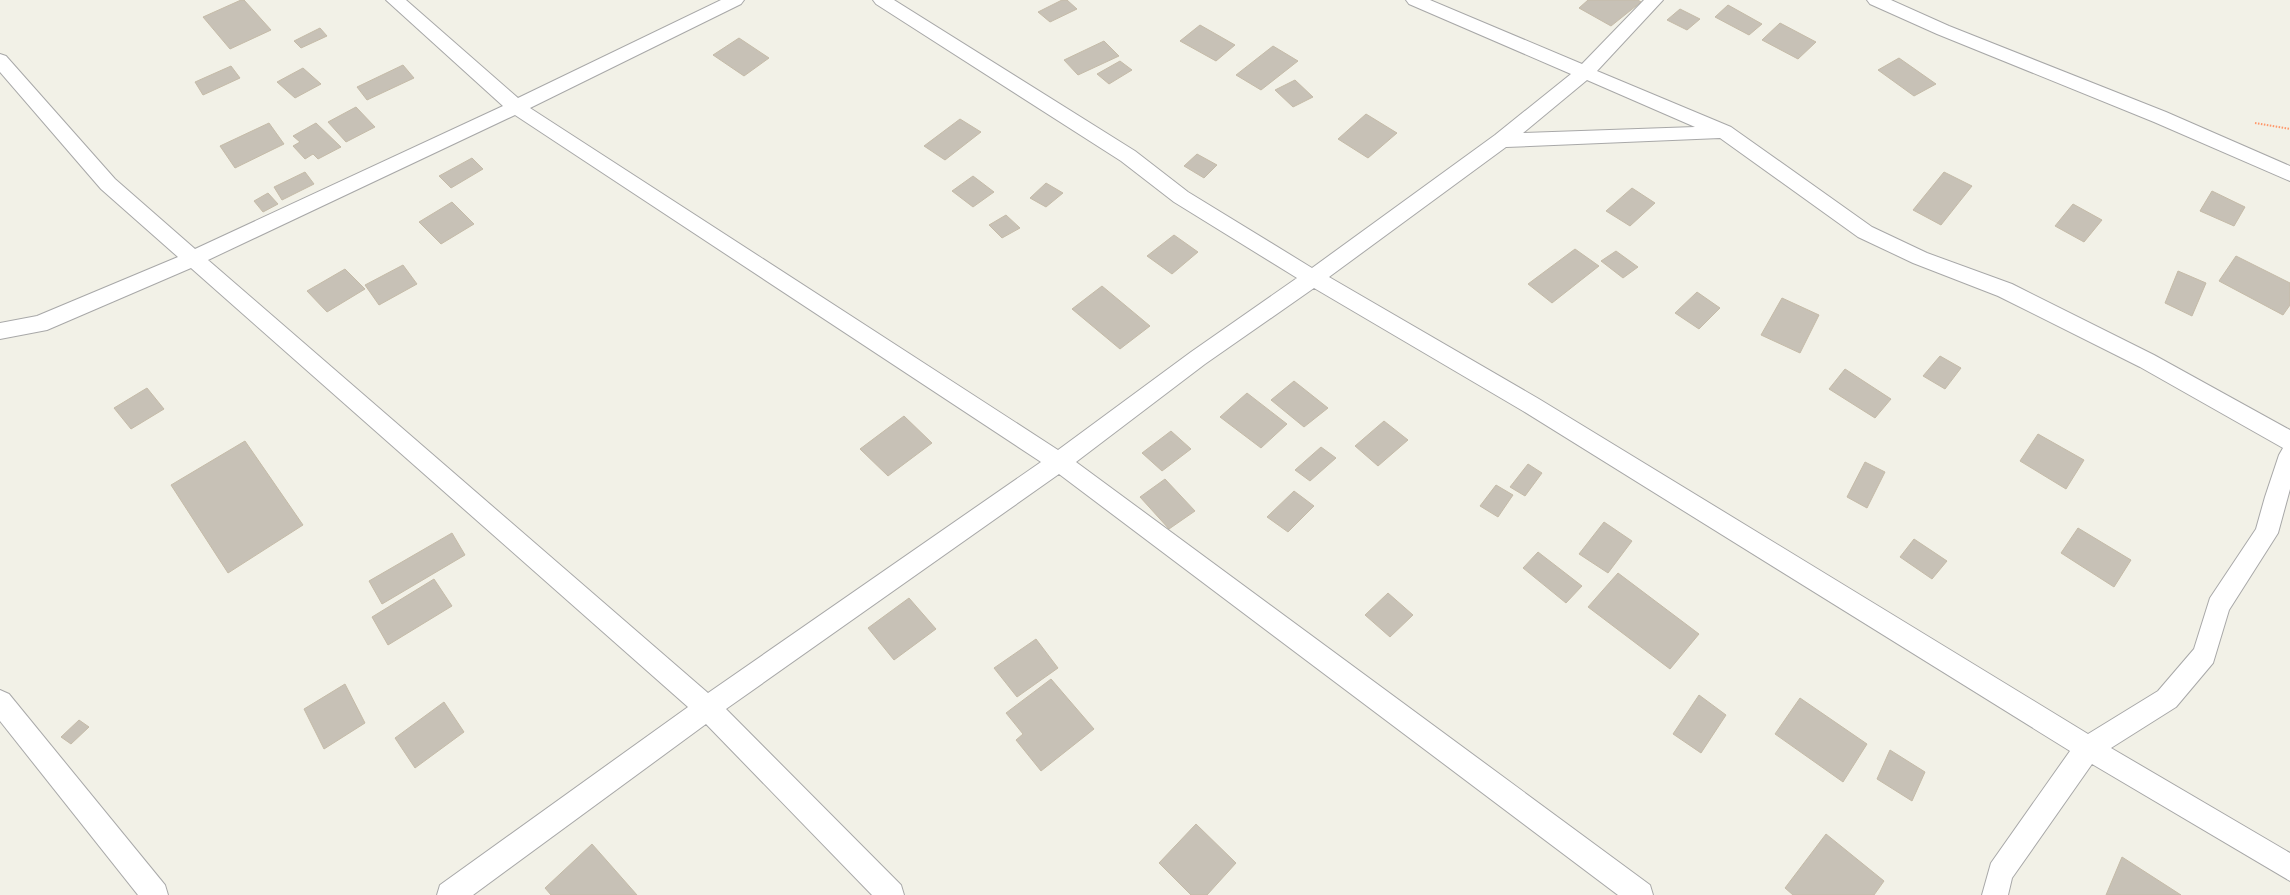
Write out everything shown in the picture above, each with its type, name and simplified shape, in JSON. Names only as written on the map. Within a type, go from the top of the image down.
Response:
[{"type":"street","points":[[394,0],[516,107],[1059,462],[1640,895]]},
{"type":"street","points":[[0,347],[40,324],[192,259],[516,107],[735,0]]},
{"type":"street","points":[[882,0],[1128,156],[1181,197],[1313,278],[1531,405],[2088,748],[2290,868]]},
{"type":"street","points":[[1415,0],[1724,132],[1864,232],[1920,258],[2005,290],[2147,361],[2290,441]]},
{"type":"street","points":[[450,895],[707,708],[1059,462],[1198,358],[1313,278],[1502,140],[1584,73],[1654,0]]},
{"type":"street","points":[[1876,0],[1943,30],[2160,117],[2290,174]]},
{"type":"street","points":[[0,60],[108,184],[707,708],[891,895]]},
{"type":"street","points":[[1502,140],[1724,132]]},
{"type":"street","points":[[0,331],[40,324]]},
{"type":"street","points":[[1995,895],[2000,872],[2088,748],[2167,699],[2204,654],[2218,606],[2268,533],[2276,497],[2290,455]]},
{"type":"street","points":[[0,702],[155,895]]},
{"type":"building","points":[[244,0],[271,30],[230,49],[203,17]]},
{"type":"building","points":[[1062,0],[1067,0],[1077,9],[1050,22],[1038,12]]},
{"type":"building","points":[[1588,0],[1638,0],[1641,2],[1611,26],[1579,8]]},
{"type":"building","points":[[1728,5],[1762,24],[1749,35],[1715,17]]},
{"type":"building","points":[[1680,9],[1700,19],[1687,30],[1667,20]]},
{"type":"building","points":[[1780,23],[1816,42],[1798,59],[1762,40]]},
{"type":"building","points":[[1200,25],[1235,45],[1216,61],[1180,41]]},
{"type":"building","points":[[320,28],[327,36],[301,48],[294,41]]},
{"type":"building","points":[[739,38],[769,58],[744,76],[713,55]]},
{"type":"building","points":[[1104,41],[1119,56],[1078,75],[1064,60]]},
{"type":"building","points":[[1273,46],[1298,61],[1261,90],[1236,75]]},
{"type":"building","points":[[1899,58],[1936,84],[1914,96],[1878,70]]},
{"type":"building","points":[[1120,61],[1132,70],[1109,84],[1097,74]]},
{"type":"building","points":[[403,65],[414,78],[367,100],[357,87]]},
{"type":"building","points":[[231,66],[240,78],[203,95],[195,82]]},
{"type":"building","points":[[303,68],[321,84],[295,98],[277,82]]},
{"type":"building","points":[[1295,80],[1313,97],[1293,107],[1275,90]]},
{"type":"building","points":[[356,107],[375,127],[346,142],[328,122]]},
{"type":"building","points":[[1366,114],[1397,133],[1368,158],[1338,139]]},
{"type":"building","points":[[960,119],[981,132],[945,160],[924,146]]},
{"type":"building","points":[[269,123],[284,144],[235,168],[220,146]]},
{"type":"building","points":[[316,123],[341,147],[318,159],[313,154],[305,159],[293,146],[300,142],[293,136]]},
{"type":"building","points":[[1197,154],[1217,165],[1204,178],[1184,166]]},
{"type":"building","points":[[472,158],[483,169],[451,188],[439,176]]},
{"type":"building","points":[[305,172],[314,184],[282,200],[274,187]]},
{"type":"building","points":[[1944,172],[1972,186],[1941,225],[1913,210]]},
{"type":"building","points":[[973,176],[994,192],[973,207],[952,191]]},
{"type":"building","points":[[1046,183],[1063,193],[1046,207],[1030,198]]},
{"type":"building","points":[[1632,188],[1655,203],[1630,226],[1606,211]]},
{"type":"building","points":[[2212,191],[2245,207],[2234,226],[2200,211]]},
{"type":"building","points":[[268,193],[278,204],[263,212],[254,201]]},
{"type":"building","points":[[452,202],[474,224],[441,244],[419,222]]},
{"type":"building","points":[[2073,204],[2102,220],[2084,242],[2055,226]]},
{"type":"building","points":[[1006,215],[1020,228],[1002,238],[989,225]]},
{"type":"building","points":[[1174,235],[1198,252],[1172,274],[1147,256]]},
{"type":"building","points":[[1575,249],[1599,266],[1552,303],[1528,284]]},
{"type":"building","points":[[1616,251],[1638,267],[1623,278],[1601,261]]},
{"type":"building","points":[[2236,256],[2290,283],[2290,305],[2283,315],[2219,281]]},
{"type":"building","points":[[403,265],[417,284],[379,305],[365,285]]},
{"type":"building","points":[[345,269],[365,289],[327,312],[307,291]]},
{"type":"building","points":[[2178,271],[2206,283],[2192,316],[2165,303]]},
{"type":"building","points":[[1102,286],[1150,326],[1120,349],[1072,309]]},
{"type":"building","points":[[1697,292],[1720,308],[1699,329],[1675,313]]},
{"type":"building","points":[[1782,298],[1819,315],[1800,353],[1761,335]]},
{"type":"building","points":[[1940,356],[1961,368],[1945,389],[1923,376]]},
{"type":"building","points":[[1845,369],[1891,399],[1875,418],[1829,389]]},
{"type":"building","points":[[1294,381],[1328,408],[1304,427],[1271,400]]},
{"type":"building","points":[[147,388],[164,409],[131,429],[114,408]]},
{"type":"building","points":[[1247,393],[1287,424],[1261,448],[1220,417]]},
{"type":"building","points":[[904,416],[932,443],[888,476],[860,449]]},
{"type":"building","points":[[1384,421],[1408,440],[1378,466],[1355,446]]},
{"type":"building","points":[[1171,431],[1191,449],[1162,471],[1142,453]]},
{"type":"building","points":[[2038,434],[2084,460],[2066,489],[2020,461]]},
{"type":"building","points":[[245,441],[303,525],[228,573],[171,485]]},
{"type":"building","points":[[1321,447],[1336,458],[1310,481],[1295,470]]},
{"type":"building","points":[[1865,462],[1885,472],[1867,508],[1847,497]]},
{"type":"building","points":[[1528,464],[1542,473],[1525,496],[1510,487]]},
{"type":"building","points":[[1165,479],[1195,511],[1169,529],[1140,497]]},
{"type":"building","points":[[1496,485],[1513,495],[1498,517],[1480,506]]},
{"type":"building","points":[[1294,491],[1314,506],[1288,532],[1267,517]]},
{"type":"building","points":[[1604,522],[1632,541],[1608,573],[1579,554]]},
{"type":"building","points":[[2078,528],[2131,560],[2114,587],[2061,553]]},
{"type":"building","points":[[452,533],[465,555],[382,604],[369,581]]},
{"type":"building","points":[[1914,539],[1947,561],[1932,579],[1900,557]]},
{"type":"building","points":[[1538,552],[1582,586],[1566,603],[1523,568]]},
{"type":"building","points":[[1618,573],[1699,634],[1670,669],[1588,607]]},
{"type":"building","points":[[434,579],[452,606],[388,645],[372,617]]},
{"type":"building","points":[[1388,593],[1413,615],[1390,637],[1365,615]]},
{"type":"building","points":[[909,598],[936,629],[894,660],[868,628]]},
{"type":"building","points":[[1036,639],[1058,668],[1017,697],[994,668]]},
{"type":"building","points":[[1051,679],[1094,729],[1041,771],[1016,740],[1023,734],[1006,713]]},
{"type":"building","points":[[345,684],[365,723],[324,749],[304,709]]},
{"type":"building","points":[[1699,695],[1726,715],[1701,753],[1673,734]]},
{"type":"building","points":[[1800,698],[1867,744],[1843,782],[1775,734]]},
{"type":"building","points":[[444,702],[464,732],[415,768],[395,738]]},
{"type":"building","points":[[79,720],[89,727],[71,744],[61,737]]},
{"type":"building","points":[[1890,750],[1925,772],[1912,801],[1877,779]]},
{"type":"building","points":[[1196,824],[1236,863],[1207,895],[1191,895],[1159,863]]},
{"type":"building","points":[[1826,834],[1884,881],[1874,895],[1793,895],[1785,888]]},
{"type":"building","points":[[592,844],[637,895],[551,895],[545,888]]},
{"type":"building","points":[[2122,857],[2181,895],[2106,895]]}]
